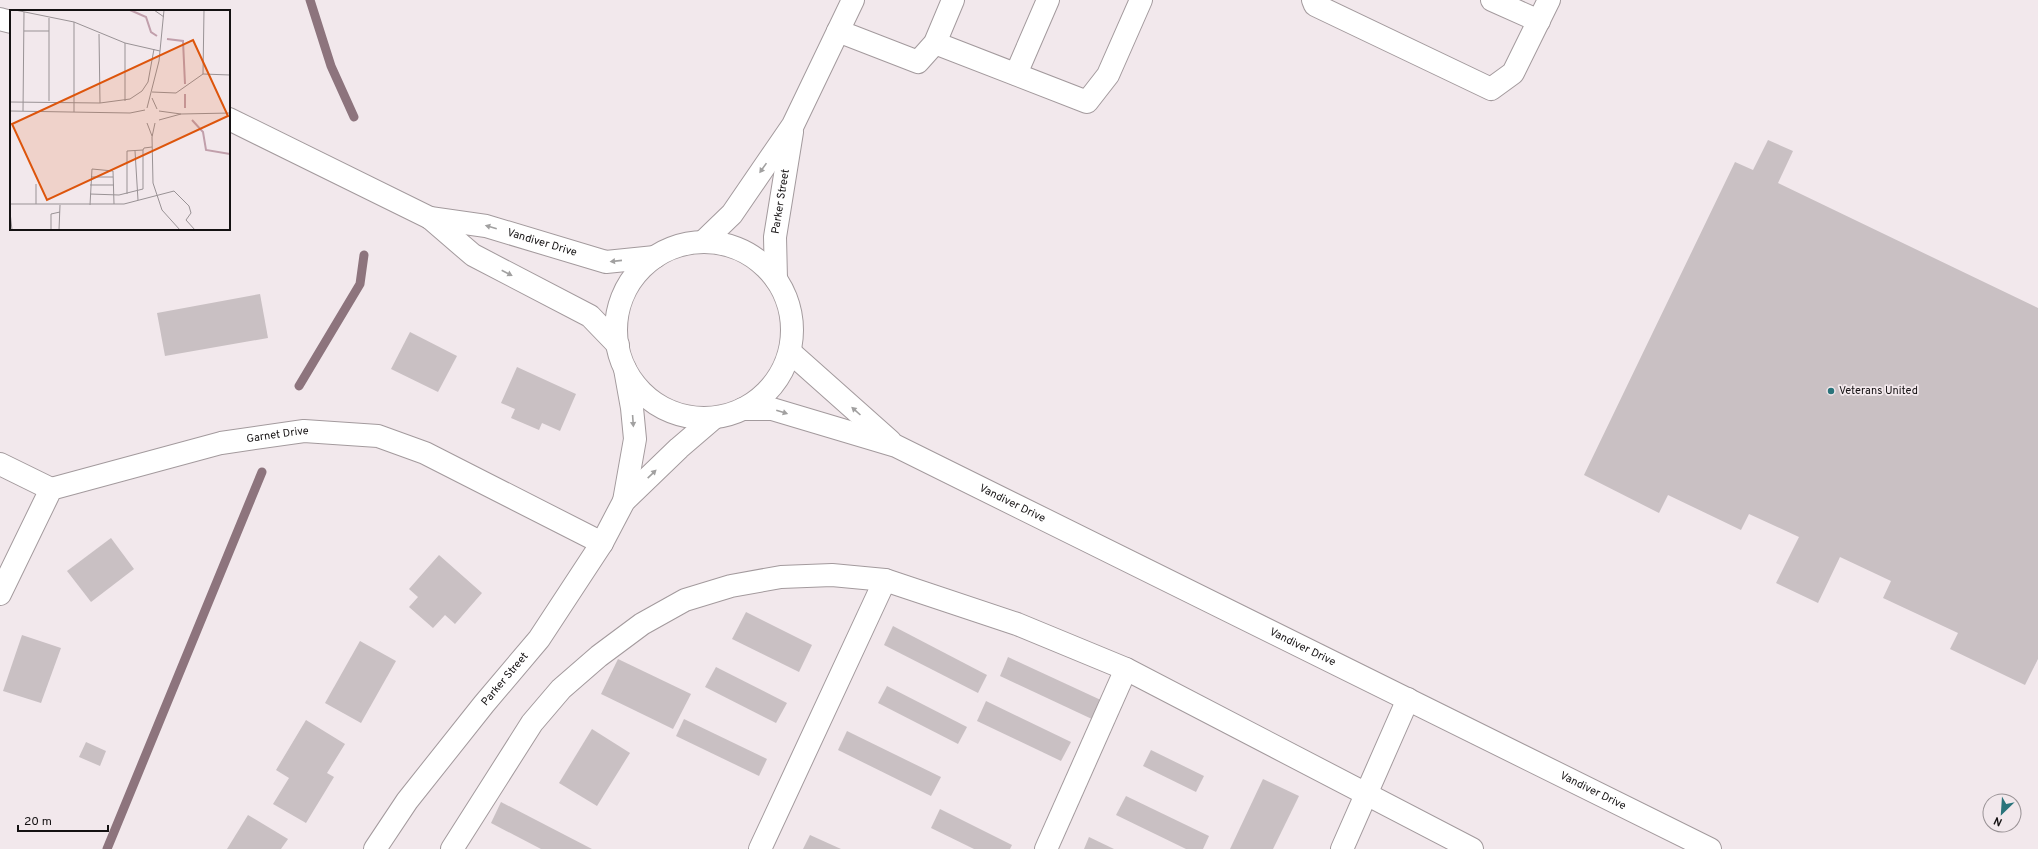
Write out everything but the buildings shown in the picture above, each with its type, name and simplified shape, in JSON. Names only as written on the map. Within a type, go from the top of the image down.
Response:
[{"type":"main road","name":"Parker Street","points":[[703,242],[732,214],[793,125],[853,0]]},
{"type":"main road","points":[[838,31],[918,62],[935,43],[953,0]]},
{"type":"main road","points":[[1016,74],[1048,0]]},
{"type":"main road","points":[[935,43],[1087,102],[1108,75],[1141,0]]},
{"type":"main road","points":[[1313,0],[1315,5],[1491,89],[1513,73],[1549,0]]},
{"type":"main road","points":[[1492,0],[1539,21]]},
{"type":"main road","points":[[0,19],[10,22]]},
{"type":"main road","name":"Vandiver Drive","points":[[230,118],[430,218],[473,255],[590,316],[618,345]]},
{"type":"main road","name":"Parker Street","points":[[776,279],[775,237],[793,125]]},
{"type":"main road","name":"Vandiver Drive","points":[[430,218],[486,226],[606,262],[655,257]]},
{"type":"main road","points":[[703,242],[716,243],[741,250],[754,258],[776,279],[789,306],[792,329],[790,352],[785,366],[773,386],[756,402],[743,409],[714,418],[683,416],[655,403],[633,382],[625,369],[618,345],[616,324],[623,297],[636,275],[655,257],[678,246],[703,242]]},
{"type":"main road","name":"Vandiver Drive","points":[[790,352],[896,446]]},
{"type":"main road","name":"Parker Street","points":[[624,502],[635,439],[632,408],[625,369]]},
{"type":"main road","name":"Vandiver Drive","points":[[743,409],[772,409],[896,446],[1710,849]]},
{"type":"main road","name":"Parker Street","points":[[375,849],[407,801],[538,639],[602,543],[624,502],[679,448],[714,418]]},
{"type":"main road","name":"Garnet Drive","points":[[51,489],[221,443],[304,431],[378,436],[425,453],[602,543]]},
{"type":"main road","points":[[0,464],[51,489],[0,594]]},
{"type":"main road","points":[[452,849],[532,723],[561,689],[599,656],[642,624],[685,600],[731,586],[781,577],[832,575],[885,580],[1017,624],[1126,669],[1367,796],[1472,849]]},
{"type":"main road","points":[[760,849],[885,580]]},
{"type":"main road","points":[[1046,849],[1126,669]]},
{"type":"main road","points":[[1342,849],[1367,796],[1408,699]]},
{"type":"waterway","points":[[310,0],[331,66],[354,117]]},
{"type":"waterway","points":[[299,386],[360,284],[364,255]]},
{"type":"waterway","points":[[107,849],[262,472]]},
{"type":"place","name":"Veterans United","points":[[1831,391]]}]
